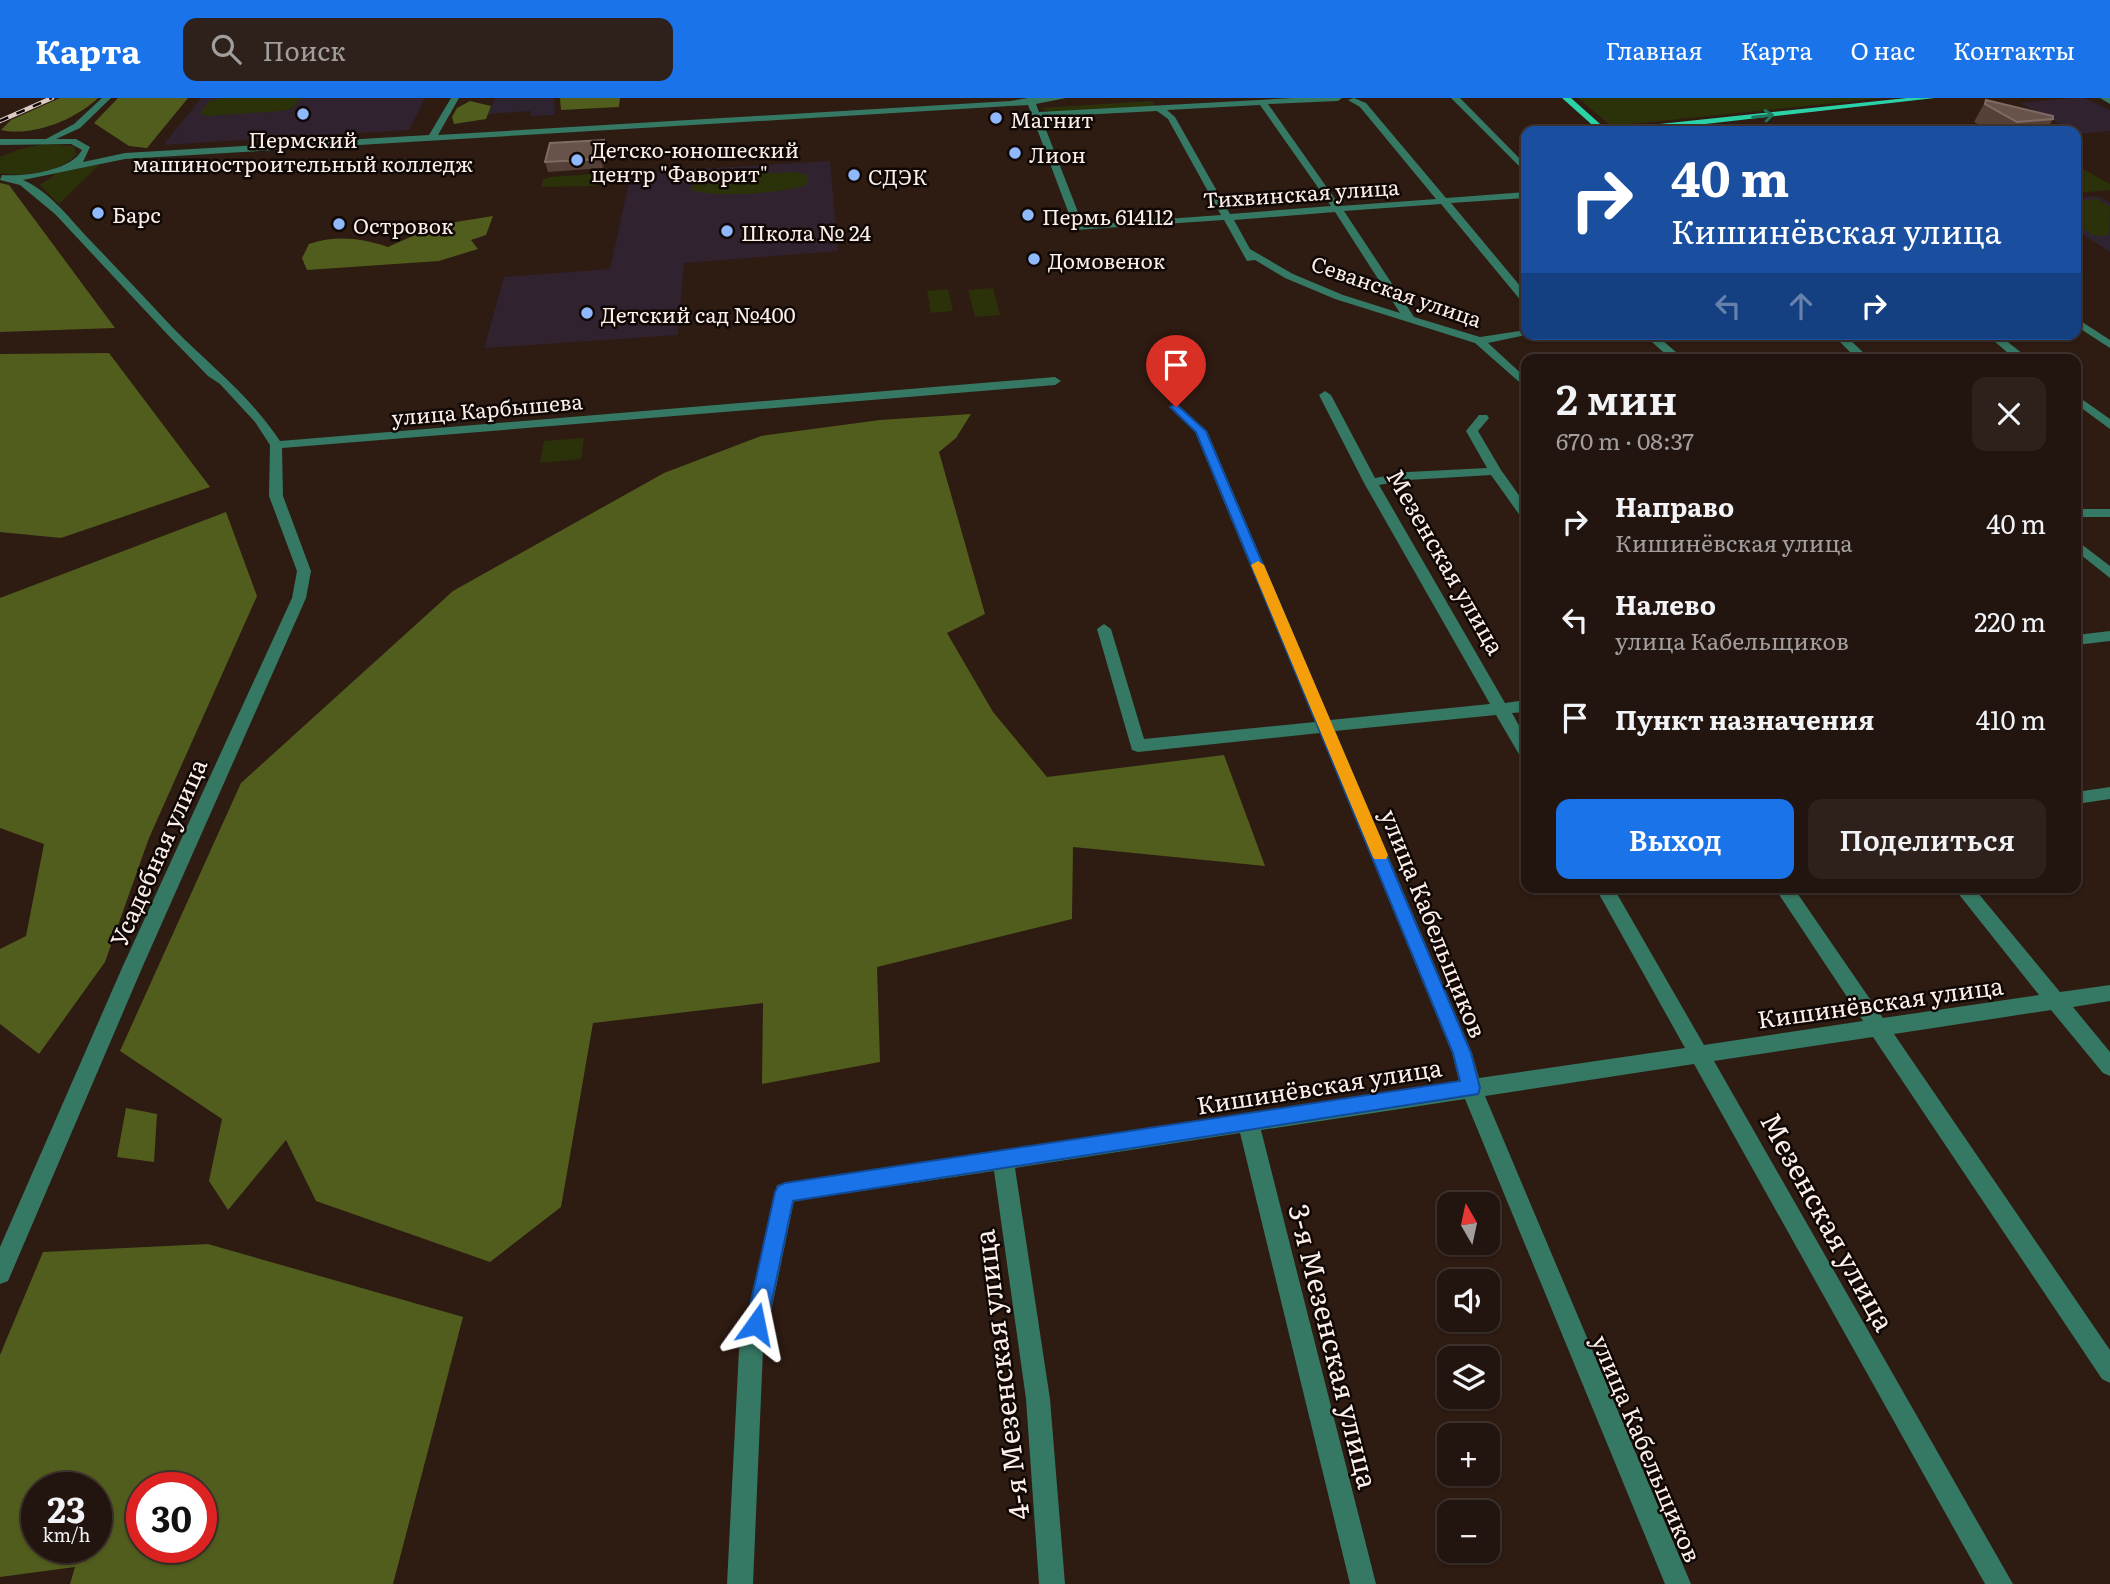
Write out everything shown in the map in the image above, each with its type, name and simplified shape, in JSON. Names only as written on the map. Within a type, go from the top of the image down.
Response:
[{"type":"main road","points":[[1566,98],[1598,126]]},
{"type":"main road","points":[[1669,126],[1931,98]]},
{"type":"street","points":[[0,153],[77,126],[107,98]]},
{"type":"street","points":[[432,138],[455,98]]},
{"type":"street","points":[[1033,105],[1062,98]]},
{"type":"street","points":[[1,178],[55,171],[125,156],[1010,104],[1262,102],[1338,98]]},
{"type":"street","points":[[1455,98],[1521,165]]},
{"type":"street","points":[[2104,98],[2110,101]]},
{"type":"street","points":[[1352,100],[1363,105],[1521,294]]},
{"type":"street","points":[[1262,102],[1337,208],[1410,320]]},
{"type":"street","name":"Тихвинская улица","points":[[1033,105],[1079,228],[1521,195]]},
{"type":"street","points":[[1161,110],[1171,117],[1253,262]]},
{"type":"street","points":[[32,190],[33,183],[86,154],[87,149],[77,126]]},
{"type":"street","points":[[0,142],[59,141],[83,144],[125,156]]},
{"type":"street","points":[[1,178],[23,183],[58,212],[172,333],[212,373],[224,381],[260,420],[276,445]]},
{"type":"street","name":"Севанская улица","points":[[1245,250],[1289,276],[1320,289],[1479,341],[1521,379]]},
{"type":"street","points":[[2081,325],[2110,345]]},
{"type":"street","points":[[1479,341],[1521,334]]},
{"type":"street","points":[[1655,340],[1672,354]]},
{"type":"street","points":[[1843,340],[1859,354]]},
{"type":"street","points":[[1999,340],[2017,354]]},
{"type":"street","name":"улица Карбышева","points":[[276,445],[1055,381]]},
{"type":"street","name":"Мезенская улица","points":[[1325,395],[1371,483],[1521,743]]},
{"type":"street","points":[[2081,403],[2110,425]]},
{"type":"street","name":"улица Кабельщиков","points":[[1176,407],[1201,431],[1462,1053],[1471,1088],[1678,1584]]},
{"type":"street","points":[[1483,418],[1472,431],[1495,471],[1521,507]]},
{"type":"street","name":"Усадебная улица","points":[[0,1273],[132,968],[299,598],[304,571],[276,496],[276,445]]},
{"type":"street","points":[[1371,483],[1419,475],[1495,471]]},
{"type":"street","points":[[2081,513],[2110,513]]},
{"type":"street","points":[[2081,548],[2110,573]]},
{"type":"street","points":[[1104,629],[1138,746],[1521,707]]},
{"type":"street","points":[[2081,639],[2110,636]]},
{"type":"street","points":[[2081,797],[2110,793]]},
{"type":"street","name":"Мезенская улица","points":[[1607,893],[2000,1584]]},
{"type":"street","points":[[1787,893],[2110,1371]]},
{"type":"street","points":[[1967,893],[2110,1067]]},
{"type":"street","name":"Кишинёвская улица","points":[[740,1584],[751,1350],[785,1192],[2110,993]]},
{"type":"street","name":"3-я Мезенская улица","points":[[1248,1122],[1363,1584]]},
{"type":"street","name":"4-я Мезенская улица","points":[[1003,1159],[1038,1399],[1052,1584]]},
{"type":"shaded area","name":"Пермский машиностроительный колледж","points":[[201,98],[425,98],[409,130],[163,145]]},
{"type":"shaded area","points":[[495,98],[554,98],[555,115],[530,116],[531,111],[488,114]]},
{"type":"shaded area","points":[[2084,98],[2110,110],[2110,131],[2081,134],[2081,126],[2063,126],[2020,103]]},
{"type":"shaded area","points":[[830,161],[838,251],[684,263],[678,335],[484,348],[504,277],[610,269],[631,173]]},
{"type":"shaded area","points":[[2097,196],[2110,203],[2110,252],[2081,233],[2081,198]]},
{"type":"green space","points":[[60,98],[98,98],[77,113],[52,125],[26,131],[1,130],[11,120]]},
{"type":"green space","points":[[118,98],[188,98],[147,148],[129,146],[94,123]]},
{"type":"green space","points":[[221,98],[300,98],[293,108],[282,111],[207,116],[200,113],[209,101]]},
{"type":"green space","points":[[560,98],[620,98],[619,107],[561,110]]},
{"type":"green space","points":[[1578,98],[1884,98],[1611,126]]},
{"type":"green space","points":[[470,101],[491,106],[486,119],[454,124],[452,117],[457,108]]},
{"type":"green space","points":[[1153,101],[1155,106],[1050,112],[1040,108]]},
{"type":"green space","points":[[43,144],[73,146],[77,154],[61,166],[41,172],[0,173],[0,157]]},
{"type":"green space","points":[[99,165],[59,204],[40,185],[57,173]]},
{"type":"green space","points":[[2081,168],[2110,184],[2110,190],[2081,193]]},
{"type":"green space","points":[[793,172],[808,175],[808,184],[749,194],[713,194],[690,189],[695,182],[707,177]]},
{"type":"green space","points":[[600,176],[599,184],[593,186],[541,187],[543,180],[549,177]]},
{"type":"green space","points":[[0,183],[9,185],[115,328],[0,332]]},
{"type":"green space","points":[[2097,199],[2110,207],[2109,235],[2094,236],[2081,228],[2084,226],[2081,224],[2081,201]]},
{"type":"green space","points":[[493,216],[486,235],[471,240],[478,249],[439,261],[307,270],[302,258],[309,244],[319,241],[349,239],[388,247],[437,225]]},
{"type":"green space","points":[[993,288],[1000,315],[975,317],[968,290]]},
{"type":"green space","points":[[948,289],[953,311],[931,313],[927,291]]},
{"type":"green space","points":[[109,353],[210,487],[61,538],[0,532],[0,354]]},
{"type":"green space","points":[[971,414],[956,438],[939,452],[985,614],[947,633],[993,712],[1047,777],[1224,755],[1265,866],[1073,847],[1072,919],[877,967],[880,1062],[762,1084],[763,1003],[593,1023],[561,1207],[490,1262],[316,1201],[286,1140],[228,1210],[209,1181],[222,1119],[120,1051],[241,783],[453,591],[664,473],[761,436],[880,420]]},
{"type":"green space","points":[[584,438],[581,459],[540,463],[544,441]]},
{"type":"green space","points":[[226,512],[257,596],[149,838],[105,962],[39,1054],[0,1024],[0,949],[26,936],[44,844],[0,828],[0,598]]},
{"type":"green space","points":[[126,1108],[157,1114],[154,1162],[117,1157]]},
{"type":"green space","points":[[208,1244],[463,1317],[393,1584],[70,1584],[75,1567],[0,1577],[0,1355],[43,1252]]},
{"type":"building","points":[[1986,100],[2053,116],[2053,119],[2017,122],[1985,104]]},
{"type":"building","points":[[604,140],[600,159],[545,162],[550,143]]},
{"type":"railway","points":[[0,121],[52,98]]},
{"type":"slow traffic","points":[[1258,565],[1380,855]]},
{"type":"place","name":"Пермский машиностроительный колледж","points":[[303,114]]},
{"type":"place","name":"Магнит","points":[[996,118]]},
{"type":"place","name":"Лион","points":[[1015,153]]},
{"type":"place","name":"Детско-юношеский центр \"Фаворит\"","points":[[577,160]]},
{"type":"place","name":"СДЭК","points":[[854,175]]},
{"type":"place","name":"Барс","points":[[98,213]]},
{"type":"place","name":"Пермь 614112","points":[[1028,215]]},
{"type":"place","name":"Островок","points":[[339,224]]},
{"type":"place","name":"Школа № 24","points":[[727,231]]},
{"type":"place","name":"Домовенок","points":[[1034,259]]},
{"type":"place","name":"Детский сад №400","points":[[587,313]]},
{"type":"route","points":[[756,1324],[785,1192],[1471,1088],[1462,1053],[1201,431],[1176,407]]}]
